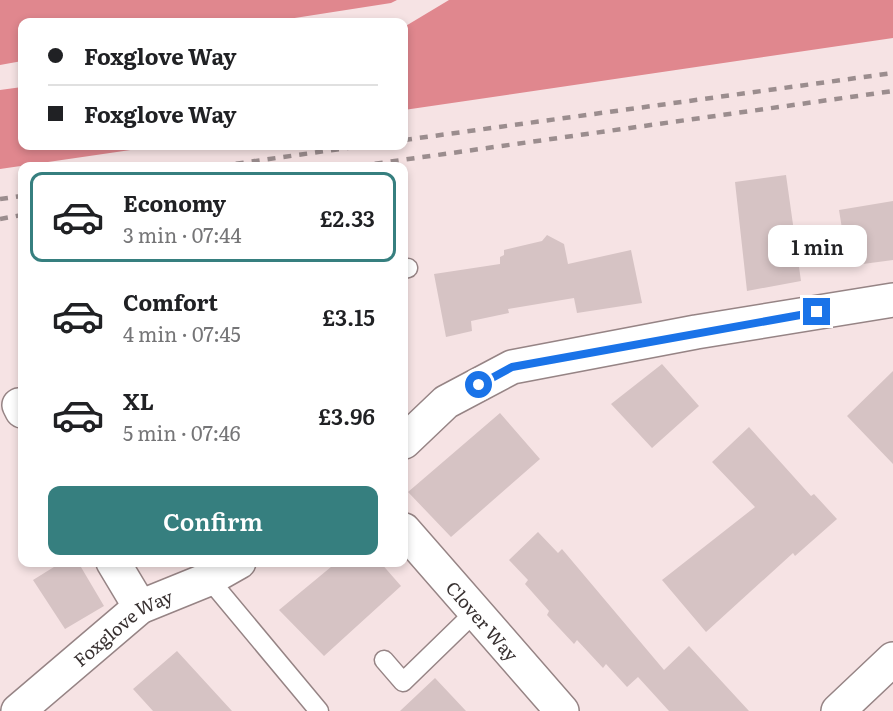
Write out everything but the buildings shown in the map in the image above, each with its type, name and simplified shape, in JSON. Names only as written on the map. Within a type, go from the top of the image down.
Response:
[{"type":"street","points":[[408,438],[446,402],[512,367],[696,332],[893,300]]},
{"type":"street","name":"Clover Way","points":[[408,535],[562,711]]},
{"type":"street","points":[[116,567],[140,607]]},
{"type":"street","name":"Foxglove Way","points":[[18,711],[140,607],[209,579],[230,567]]},
{"type":"street","points":[[838,711],[893,659]]},
{"type":"lane","points":[[209,579],[319,711]]},
{"type":"lane","points":[[384,660],[403,682],[474,613]]},
{"type":"shaded area","points":[[0,0],[397,0],[391,3],[295,18],[18,18],[18,62],[0,65]]},
{"type":"shaded area","points":[[449,0],[893,0],[893,38],[408,109],[408,25]]},
{"type":"shaded area","points":[[18,88],[18,150],[131,150],[48,162],[18,162],[18,166],[0,169],[0,90]]},
{"type":"railway","points":[[408,139],[893,73]]},
{"type":"railway","points":[[387,162],[893,91]]},
{"type":"railway","points":[[248,162],[333,150]]},
{"type":"railway","points":[[0,199],[18,197]]},
{"type":"railway","points":[[0,219],[18,216]]},
{"type":"route","points":[[479,385],[512,367],[817,312]]}]
